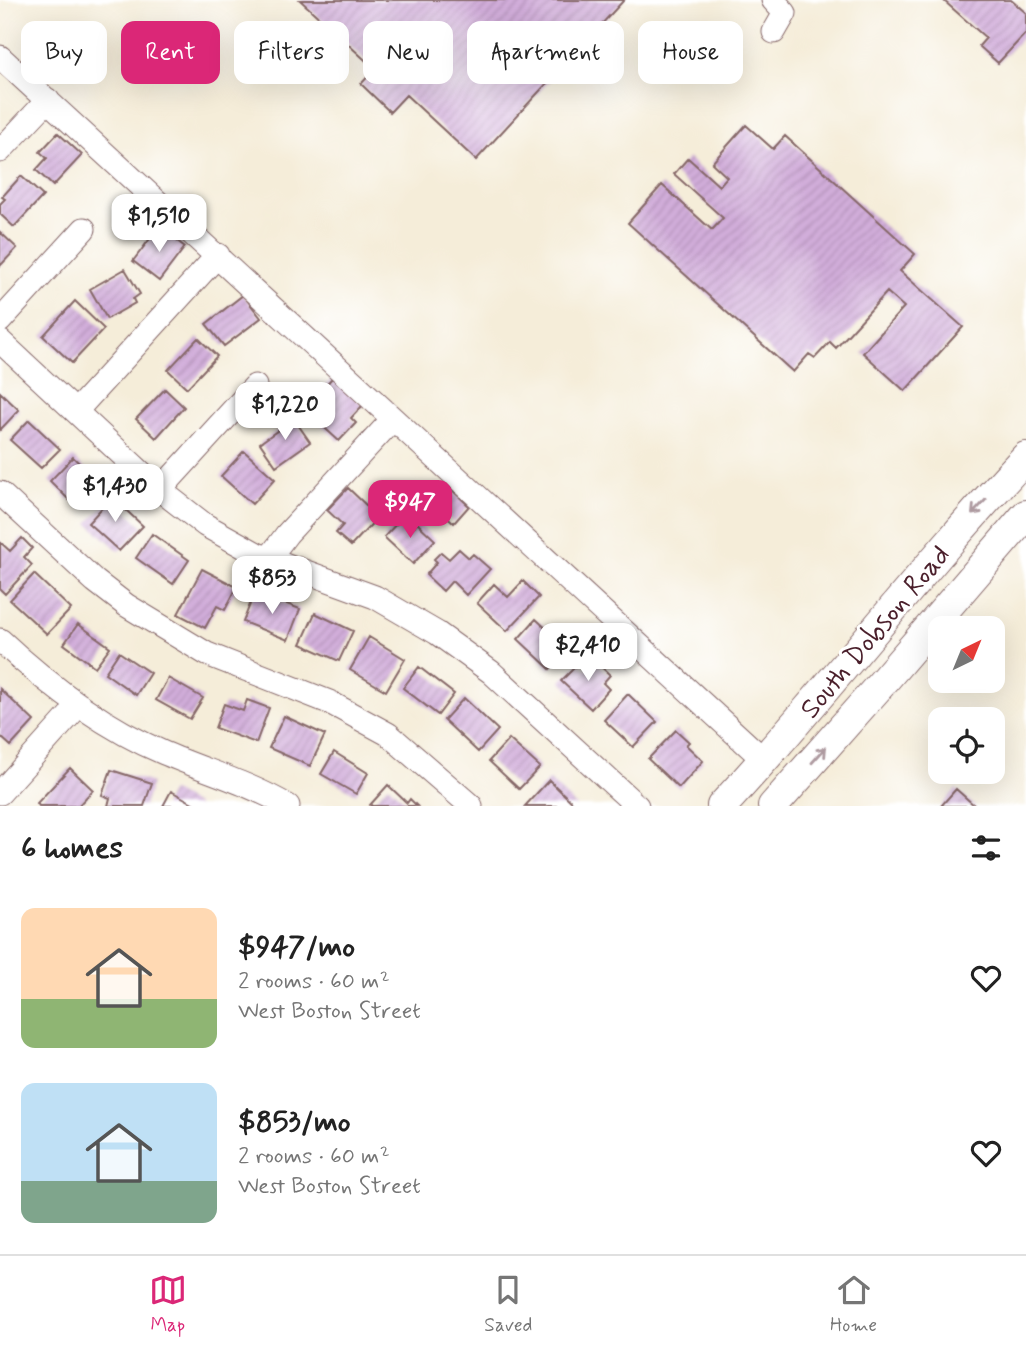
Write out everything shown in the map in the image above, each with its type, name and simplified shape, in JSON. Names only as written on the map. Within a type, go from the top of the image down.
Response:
[{"type":"main road","name":"South Dobson Road","points":[[722,806],[964,523],[1026,457]]},
{"type":"main road","name":"South Dobson Road","points":[[773,806],[1026,515]]},
{"type":"street","points":[[773,0],[785,13],[774,32]]},
{"type":"street","points":[[0,57],[764,760]]},
{"type":"street","points":[[0,151],[48,100]]},
{"type":"street","points":[[0,321],[84,229]]},
{"type":"street","points":[[76,411],[218,256]]},
{"type":"street","points":[[0,341],[160,490],[205,525],[269,558],[375,597],[437,633],[491,672],[637,806]]},
{"type":"street","points":[[160,490],[255,386]]},
{"type":"street","points":[[269,558],[287,534],[393,419]]},
{"type":"street","points":[[0,493],[95,581],[160,628],[206,654],[329,702],[388,734],[471,806]]},
{"type":"street","points":[[0,640],[78,706],[162,752],[265,792],[288,806]]},
{"type":"street","points":[[2,786],[78,706]]},
{"type":"building","points":[[300,0],[624,0],[605,21],[467,21],[467,84],[546,84],[476,160],[406,95],[390,112],[361,84],[363,82],[363,84],[453,84],[453,21],[363,21],[363,58],[349,45],[349,21],[323,21]]},
{"type":"building","points":[[943,0],[1011,0],[1026,13],[1026,33],[998,63],[979,46],[986,38]]},
{"type":"building","points":[[746,125],[773,149],[785,136],[915,254],[900,271],[963,327],[905,391],[863,353],[904,307],[887,292],[836,348],[830,342],[815,358],[809,354],[793,372],[628,223],[662,185],[712,230],[723,218],[674,174],[688,158],[719,186],[727,177],[712,163]]},
{"type":"building","points":[[58,133],[82,155],[53,186],[36,170],[47,158],[40,152]]},
{"type":"building","points":[[21,176],[43,196],[14,227],[0,214],[0,204],[5,199],[2,197]]},
{"type":"building","points":[[159,227],[185,247],[159,281],[133,261]]},
{"type":"building","points":[[0,232],[17,248],[0,266]]},
{"type":"building","points":[[125,269],[140,294],[133,299],[135,303],[107,319],[90,289]]},
{"type":"building","points":[[243,295],[261,318],[224,346],[206,324]]},
{"type":"building","points":[[75,301],[104,329],[72,363],[43,336]]},
{"type":"building","points":[[198,338],[217,356],[187,388],[168,370]]},
{"type":"building","points":[[332,378],[363,405],[351,418],[356,423],[339,441],[304,409]]},
{"type":"building","points":[[165,389],[184,407],[156,438],[136,419]]},
{"type":"building","points":[[0,392],[19,410],[0,430]]},
{"type":"building","points":[[294,419],[310,442],[276,466],[260,443]]},
{"type":"building","points":[[29,420],[60,449],[41,468],[10,440]]},
{"type":"building","points":[[244,451],[275,479],[252,504],[221,476]]},
{"type":"building","points":[[73,457],[102,486],[85,503],[76,494],[69,500],[50,481]]},
{"type":"building","points":[[348,488],[367,506],[371,502],[382,513],[351,546],[336,533],[343,525],[327,510]]},
{"type":"building","points":[[450,488],[469,506],[454,523],[435,505]]},
{"type":"building","points":[[112,497],[143,526],[119,551],[88,523]]},
{"type":"building","points":[[401,519],[412,529],[417,523],[435,540],[413,564],[384,537]]},
{"type":"building","points":[[152,534],[189,560],[173,584],[136,558]]},
{"type":"building","points":[[22,538],[32,548],[24,557],[32,565],[5,594],[0,589],[0,542],[10,551]]},
{"type":"building","points":[[459,549],[469,558],[473,554],[490,569],[466,595],[452,581],[443,591],[426,575],[437,562],[434,559],[441,552],[449,559]]},
{"type":"building","points":[[202,569],[237,587],[225,610],[217,606],[205,628],[178,614]]},
{"type":"building","points":[[34,574],[71,609],[47,634],[10,600]]},
{"type":"building","points":[[523,581],[539,597],[507,631],[477,603],[494,584],[508,597]]},
{"type":"building","points":[[255,592],[300,609],[288,640],[243,622]]},
{"type":"building","points":[[315,613],[353,631],[339,661],[301,644]]},
{"type":"building","points":[[536,619],[568,649],[550,669],[518,639]]},
{"type":"building","points":[[78,624],[110,647],[95,667],[64,644]]},
{"type":"building","points":[[369,637],[405,659],[386,691],[350,670]]},
{"type":"building","points":[[119,652],[150,673],[136,695],[105,673]]},
{"type":"building","points":[[594,660],[610,675],[603,683],[609,689],[591,709],[561,681],[579,663],[586,669]]},
{"type":"building","points":[[419,667],[454,694],[438,715],[403,688]]},
{"type":"building","points":[[168,678],[203,698],[190,719],[156,700]]},
{"type":"building","points":[[0,689],[34,721],[11,746],[0,736]]},
{"type":"building","points":[[628,694],[657,722],[633,747],[604,720]]},
{"type":"building","points":[[464,698],[498,730],[478,752],[444,720]]},
{"type":"building","points":[[247,700],[269,708],[256,743],[215,728],[224,704],[243,711]]},
{"type":"building","points":[[284,716],[325,735],[310,766],[269,748]]},
{"type":"building","points":[[676,730],[689,742],[686,745],[703,761],[679,788],[648,759]]},
{"type":"building","points":[[509,739],[540,767],[519,789],[489,761]]},
{"type":"building","points":[[334,752],[368,773],[356,794],[321,774]]},
{"type":"building","points":[[70,768],[93,790],[78,806],[39,806],[37,803]]},
{"type":"building","points":[[111,770],[152,783],[144,806],[108,806],[110,798],[102,795]]},
{"type":"building","points":[[549,780],[576,806],[525,806]]},
{"type":"building","points":[[388,785],[407,803],[410,799],[417,806],[371,806]]},
{"type":"building","points":[[956,789],[975,806],[941,806]]},
{"type":"building","points":[[171,791],[198,806],[163,806]]}]
